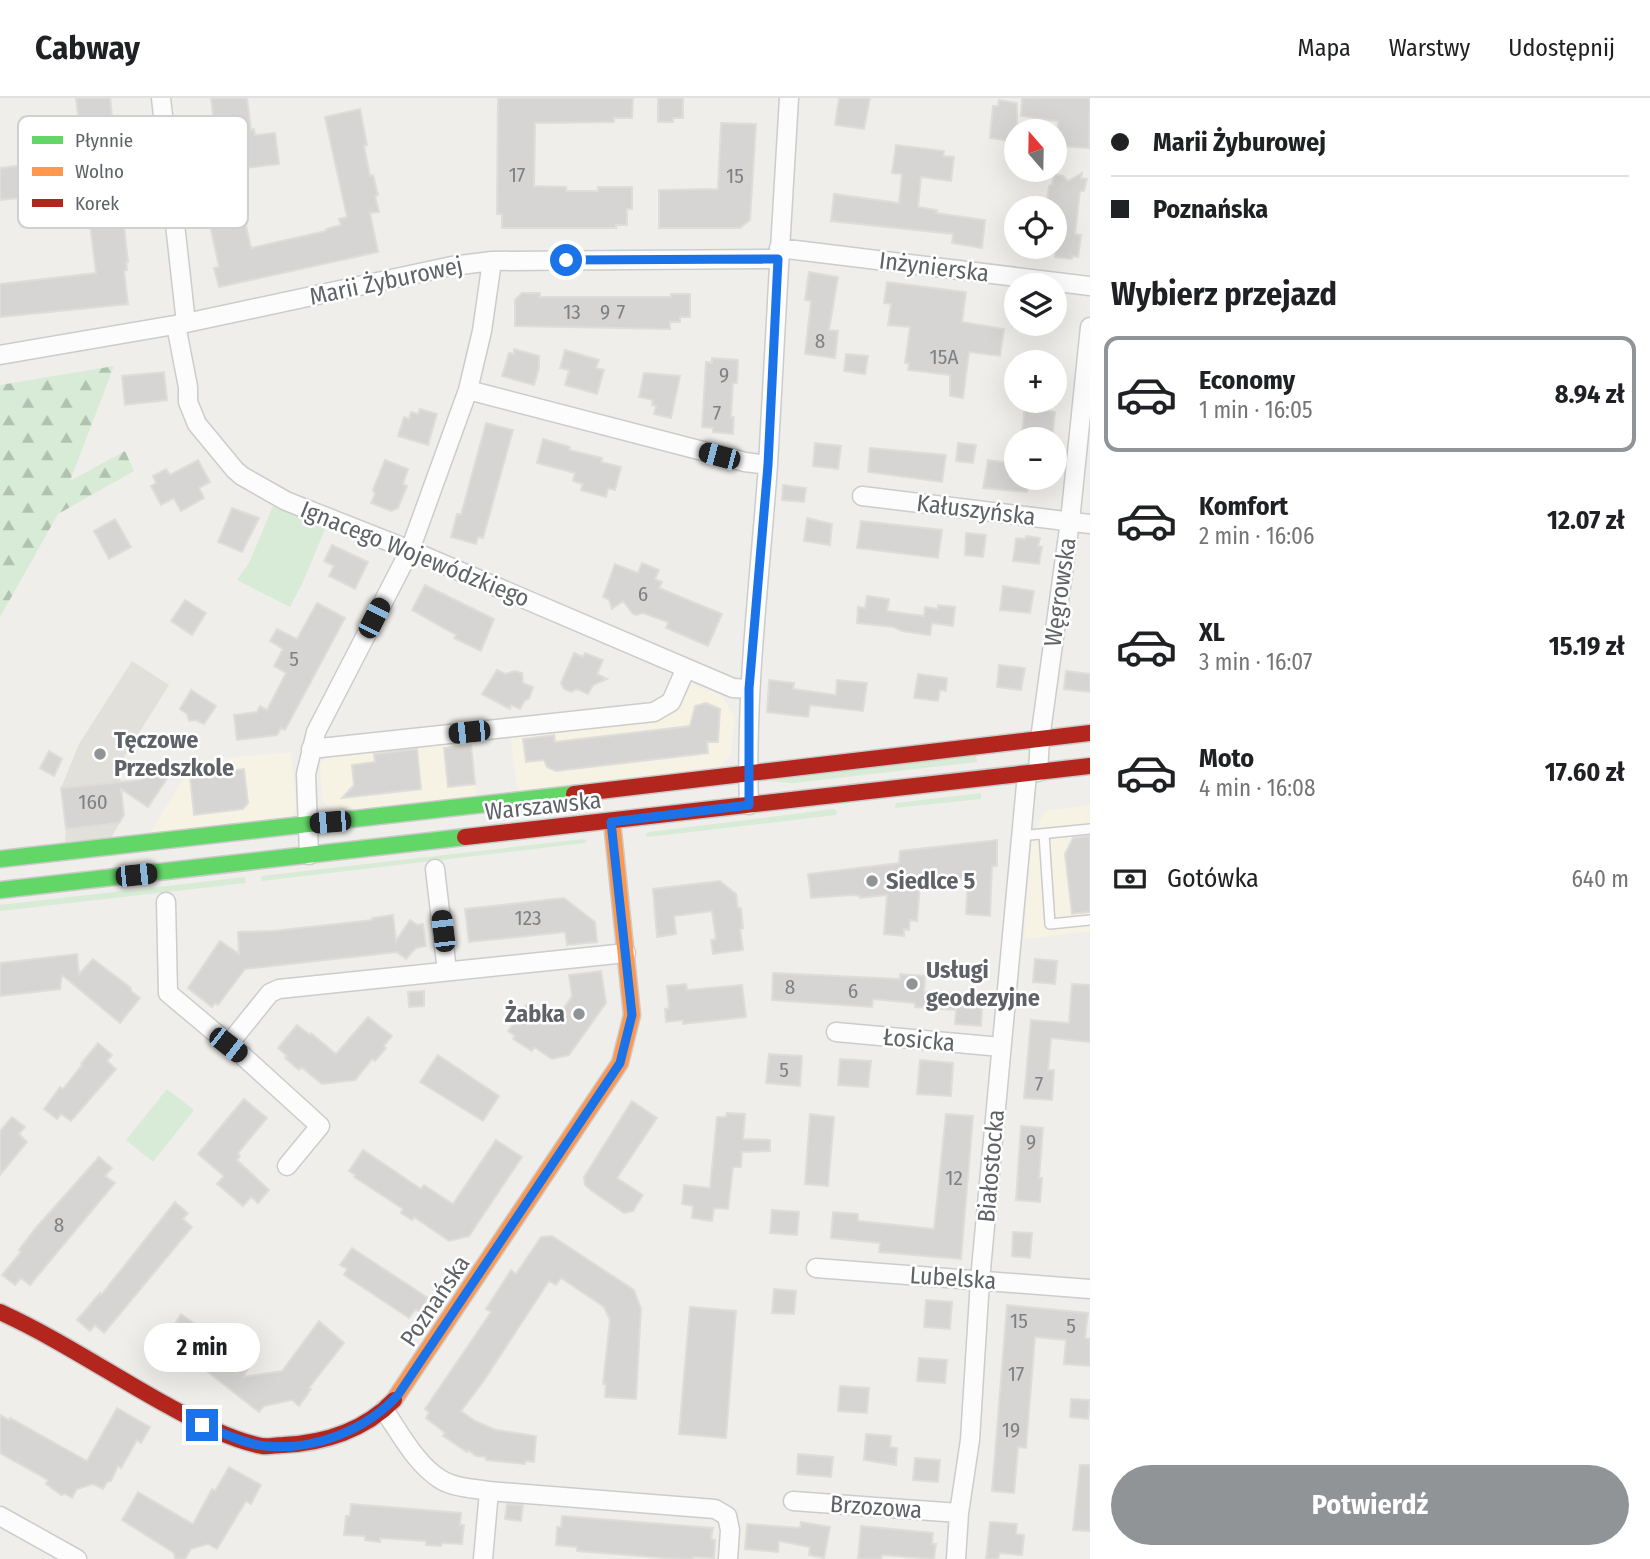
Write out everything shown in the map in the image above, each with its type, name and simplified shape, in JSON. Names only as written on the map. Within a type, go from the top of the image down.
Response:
[{"type":"street","name":"Ignacego Wojewódzkiego","points":[[160,98],[162,116]]},
{"type":"street","points":[[749,805],[749,689],[768,465],[778,253],[789,98]]},
{"type":"street","name":"Ignacego Wojewódzkiego","points":[[172,228],[188,402],[197,424],[234,470],[286,501],[410,550],[733,688],[749,689]]},
{"type":"street","name":"Marii Żyburowej","points":[[0,355],[181,324],[452,266],[492,261],[778,253]]},
{"type":"street","name":"Inżynierska","points":[[778,253],[1090,286]]},
{"type":"street","points":[[309,855],[306,774],[316,732],[410,550],[468,390],[482,331],[492,261]]},
{"type":"street","name":"Węgrowska","points":[[1033,773],[1070,521],[1090,327]]},
{"type":"street","points":[[468,390],[745,462],[768,465]]},
{"type":"street","name":"Kałuszyńska","points":[[862,496],[1090,524]]},
{"type":"street","points":[[311,749],[654,712],[671,702],[686,668]]},
{"type":"street","points":[[0,859],[376,818],[1090,733]]},
{"type":"street","name":"Warszawska","points":[[0,890],[1090,766]]},
{"type":"street","name":"Białostocka","points":[[956,1559],[959,1513],[970,1440],[980,1280],[1020,836],[1033,773]]},
{"type":"street","name":"Poznańska","points":[[0,1312],[38,1329],[109,1373],[202,1425],[263,1446],[306,1444],[330,1439],[354,1429],[384,1410],[398,1395],[620,1063],[632,1015],[611,822]]},
{"type":"street","points":[[435,869],[447,971]]},
{"type":"street","points":[[166,902],[168,993],[320,1126],[287,1166]]},
{"type":"street","points":[[228,1045],[270,993],[279,989],[626,953]]},
{"type":"street","name":"Łosicka","points":[[836,1032],[1002,1047]]},
{"type":"street","name":"Lubelska","points":[[816,1268],[1090,1289]]},
{"type":"street","points":[[384,1410],[421,1462],[440,1479],[454,1485],[489,1491],[715,1509],[727,1516],[730,1530],[728,1559]]},
{"type":"street","points":[[483,1559],[489,1491]]},
{"type":"street","name":"Brzozowa","points":[[793,1501],[959,1513]]},
{"type":"street","points":[[0,1516],[77,1559]]},
{"type":"lane","points":[[1020,836],[1090,829]]},
{"type":"lane","points":[[1044,834],[1050,924],[1090,920]]},
{"type":"shaded area","name":"Tęczowe Przedszkole","points":[[132,661],[169,685],[119,765],[124,815],[111,838],[65,842],[61,788],[79,744]]},
{"type":"shaded area","points":[[692,684],[722,696],[734,716],[731,755],[716,770],[518,793],[510,733],[676,713]]},
{"type":"shaded area","points":[[471,737],[477,797],[336,813],[323,801],[320,765],[330,753]]},
{"type":"shaded area","points":[[291,752],[296,807],[291,818],[149,834],[195,761]]},
{"type":"shaded area","points":[[1090,805],[1090,931],[1024,939],[1031,839],[1045,811]]},
{"type":"green space","points":[[114,366],[70,481],[125,451],[134,471],[58,514],[0,617],[0,385]]},
{"type":"green space","points":[[273,506],[326,527],[290,607],[237,580],[249,563]]},
{"type":"green space","points":[[976,754],[977,762],[793,783],[769,781]]},
{"type":"green space","points":[[981,793],[981,799],[895,808],[896,803]]},
{"type":"green space","points":[[834,809],[836,815],[648,837],[645,835],[649,832]]},
{"type":"green space","points":[[583,839],[587,841],[585,843],[262,881],[261,876]]},
{"type":"green space","points":[[245,877],[246,883],[0,911],[0,905]]},
{"type":"green space","points":[[167,1089],[194,1110],[153,1162],[126,1140]]},
{"type":"building","points":[[76,98],[110,98],[112,116],[78,116]]},
{"type":"building","points":[[211,98],[247,98],[251,130],[254,129],[255,135],[275,133],[279,164],[248,168],[248,116],[213,116]]},
{"type":"building","points":[[498,98],[633,98],[632,118],[614,118],[614,122],[535,123],[534,186],[566,187],[566,191],[632,187],[632,209],[627,209],[627,225],[616,225],[616,228],[502,228],[502,214],[497,214]]},
{"type":"building","points":[[658,98],[683,98],[683,118],[673,118],[673,122],[658,122]]},
{"type":"building","points":[[839,98],[870,98],[864,129],[835,125]]},
{"type":"building","points":[[1022,98],[1090,98],[1089,148],[1068,147],[1068,119],[1021,116]]},
{"type":"building","points":[[999,100],[1017,103],[1017,119],[1004,119],[1004,140],[990,138],[993,106],[998,106]]},
{"type":"building","points":[[360,109],[370,176],[373,175],[378,195],[375,196],[379,212],[370,213],[378,252],[219,287],[214,268],[219,267],[211,228],[246,228],[251,248],[326,231],[341,225],[339,219],[347,217],[325,117]]},
{"type":"building","points":[[721,123],[756,124],[750,220],[740,228],[659,228],[659,190],[718,189]]},
{"type":"building","points":[[896,145],[944,151],[943,156],[954,157],[951,181],[921,177],[918,207],[937,210],[936,213],[985,220],[982,248],[952,243],[953,234],[831,221],[834,194],[899,203],[902,174],[892,173]]},
{"type":"building","points":[[18,166],[18,198],[0,200],[0,168]]},
{"type":"building","points":[[1082,173],[1081,178],[1087,179],[1084,191],[1080,191],[1075,234],[1081,235],[1078,257],[1072,256],[1072,259],[1067,258],[1067,196],[1048,196],[1053,182],[1068,181]]},
{"type":"building","points":[[91,228],[124,228],[128,262],[127,270],[124,271],[128,304],[0,317],[0,284],[96,273]]},
{"type":"building","points":[[809,272],[838,277],[829,330],[838,331],[835,358],[805,354],[811,301],[805,300]]},
{"type":"building","points":[[887,282],[966,292],[962,322],[1004,329],[1000,356],[969,352],[963,398],[950,396],[950,375],[908,370],[909,363],[905,363],[910,327],[888,325],[891,304],[884,303]]},
{"type":"building","points":[[522,293],[540,293],[540,297],[671,297],[671,294],[690,294],[690,317],[680,317],[680,322],[670,322],[670,329],[515,326],[515,300]]},
{"type":"building","points":[[514,349],[539,356],[534,385],[502,376],[509,353],[514,354]]},
{"type":"building","points":[[565,350],[599,360],[596,368],[604,370],[597,394],[565,385],[569,370],[560,368]]},
{"type":"building","points":[[846,354],[868,356],[865,374],[844,371]]},
{"type":"building","points":[[712,358],[738,360],[737,383],[733,383],[733,434],[713,432],[713,428],[702,427],[706,362],[712,363]]},
{"type":"building","points":[[164,372],[167,400],[125,405],[122,376]]},
{"type":"building","points":[[644,373],[680,376],[671,418],[654,414],[656,406],[652,405],[653,400],[639,397]]},
{"type":"building","points":[[420,409],[437,414],[428,445],[398,436],[404,417],[409,419],[411,412],[418,414]]},
{"type":"building","points":[[1024,413],[1055,413],[1053,427],[1023,427]]},
{"type":"building","points":[[486,423],[513,430],[483,538],[478,537],[476,544],[451,537],[457,514],[461,515]]},
{"type":"building","points":[[543,439],[621,467],[615,490],[608,488],[606,497],[581,490],[583,484],[573,481],[575,473],[537,463]]},
{"type":"building","points":[[815,443],[841,446],[838,469],[813,466]]},
{"type":"building","points":[[958,443],[976,445],[973,463],[956,461]]},
{"type":"building","points":[[870,448],[946,455],[942,482],[868,472]]},
{"type":"building","points":[[198,460],[210,482],[199,488],[204,498],[181,511],[174,498],[161,505],[151,486],[156,483],[153,476],[166,469],[170,475]]},
{"type":"building","points":[[385,460],[408,469],[403,484],[407,486],[398,508],[391,511],[371,503],[375,494],[373,490]]},
{"type":"building","points":[[988,460],[1004,462],[1004,490],[983,488]]},
{"type":"building","points":[[783,485],[806,488],[804,502],[782,500]]},
{"type":"building","points":[[232,508],[259,518],[242,552],[218,542]]},
{"type":"building","points":[[807,518],[832,524],[830,545],[804,541]]},
{"type":"building","points":[[115,519],[131,547],[109,559],[94,531]]},
{"type":"building","points":[[861,521],[942,530],[938,558],[857,548]]},
{"type":"building","points":[[966,533],[986,535],[983,557],[965,555]]},
{"type":"building","points":[[1026,536],[1040,538],[1038,546],[1042,547],[1039,564],[1013,561],[1016,538],[1025,539]]},
{"type":"building","points":[[332,545],[368,562],[355,589],[329,576],[334,566],[324,561]]},
{"type":"building","points":[[642,563],[659,570],[655,579],[662,582],[659,588],[722,614],[708,646],[666,628],[668,622],[643,613],[633,614],[623,601],[612,609],[609,600],[603,597],[615,564],[638,573]]},
{"type":"building","points":[[425,585],[494,619],[481,651],[454,638],[456,635],[412,610]]},
{"type":"building","points":[[1003,586],[1034,591],[1030,613],[1000,610]]},
{"type":"building","points":[[867,596],[889,599],[887,611],[924,616],[925,607],[955,607],[953,626],[932,623],[930,635],[857,623],[858,607],[865,608]]},
{"type":"building","points":[[185,600],[206,613],[192,635],[171,621]]},
{"type":"building","points":[[317,603],[345,618],[285,730],[281,728],[277,735],[237,740],[234,715],[257,712],[260,706],[267,710],[286,673],[274,666],[283,649],[270,641],[277,629],[297,639]]},
{"type":"building","points":[[574,653],[583,657],[585,653],[603,660],[597,674],[607,679],[593,685],[588,694],[577,689],[571,692],[564,689],[561,683]]},
{"type":"building","points":[[999,665],[1025,668],[1021,690],[997,687]]},
{"type":"building","points":[[497,670],[505,674],[515,671],[522,673],[523,683],[533,687],[529,699],[525,700],[520,709],[511,705],[510,709],[482,694]]},
{"type":"building","points":[[1066,671],[1090,674],[1090,692],[1064,689]]},
{"type":"building","points":[[918,674],[947,678],[946,691],[940,690],[938,701],[914,698]]},
{"type":"building","points":[[769,680],[794,683],[793,689],[836,695],[837,680],[867,683],[863,711],[810,705],[808,717],[767,712]]},
{"type":"building","points":[[191,690],[216,706],[204,724],[196,720],[189,721],[187,714],[180,709]]},
{"type":"building","points":[[706,703],[720,709],[718,742],[707,742],[708,753],[556,771],[547,767],[544,760],[526,762],[523,739],[554,735],[555,742],[690,726],[695,706]]},
{"type":"building","points":[[471,745],[475,784],[448,787],[444,748]]},
{"type":"building","points":[[417,749],[421,789],[342,798],[354,785],[352,765],[375,762],[374,754]]},
{"type":"building","points":[[49,751],[62,759],[54,776],[40,768]]},
{"type":"building","points":[[158,766],[170,774],[148,807],[121,789],[124,815],[119,823],[66,829],[61,788],[140,780],[148,767],[154,772]]},
{"type":"building","points":[[244,769],[248,803],[243,809],[194,815],[190,776]]},
{"type":"building","points":[[1090,836],[1090,912],[1072,914],[1065,854],[1073,838]]},
{"type":"building","points":[[997,840],[997,866],[992,866],[990,916],[966,914],[968,878],[935,880],[935,884],[920,885],[917,921],[910,920],[909,930],[904,929],[904,936],[884,934],[887,895],[811,898],[808,874],[899,863],[900,851]]},
{"type":"building","points":[[720,881],[736,894],[738,908],[741,908],[743,950],[713,954],[711,940],[716,939],[712,911],[674,916],[676,934],[657,937],[653,889]]},
{"type":"building","points":[[564,898],[595,922],[597,942],[567,945],[565,932],[469,942],[465,909]]},
{"type":"building","points":[[393,915],[396,941],[410,920],[417,925],[423,924],[426,946],[416,948],[406,959],[397,952],[245,969],[218,1005],[215,1003],[212,1007],[188,988],[220,941],[239,954],[238,932],[273,931],[373,920],[372,918]]},
{"type":"building","points":[[77,954],[79,974],[93,959],[140,998],[120,1023],[62,975],[60,989],[0,996],[0,963]]},
{"type":"building","points":[[1035,959],[1057,961],[1055,984],[1033,982]]},
{"type":"building","name":"Żabka","points":[[601,971],[606,1003],[569,1055],[552,1059],[534,1047],[532,1051],[513,1039],[515,1036],[508,1031],[527,1004],[555,1022],[572,996],[569,975]]},
{"type":"building","points":[[773,973],[900,979],[900,974],[925,976],[924,992],[983,994],[981,1026],[955,1024],[956,1010],[915,1007],[915,1003],[873,999],[872,1007],[772,1000]]},
{"type":"building","points":[[686,984],[687,990],[742,985],[746,1017],[683,1024],[683,1020],[666,1022],[665,1009],[669,1008],[667,986]]},
{"type":"building","points":[[1072,984],[1090,985],[1090,1042],[1051,1038],[1048,1070],[1054,1070],[1052,1100],[1024,1098],[1031,1020],[1069,1023]]},
{"type":"building","points":[[424,991],[424,1006],[409,1007],[408,992]]},
{"type":"building","points":[[368,1017],[392,1036],[384,1046],[386,1048],[375,1061],[372,1059],[355,1080],[322,1084],[301,1067],[299,1070],[278,1048],[297,1025],[336,1054]]},
{"type":"building","points":[[98,1043],[112,1055],[107,1061],[116,1069],[71,1121],[61,1114],[57,1119],[44,1109]]},
{"type":"building","points":[[769,1054],[802,1056],[800,1086],[766,1083]]},
{"type":"building","points":[[438,1055],[499,1096],[483,1121],[420,1082]]},
{"type":"building","points":[[840,1059],[871,1061],[868,1087],[838,1085]]},
{"type":"building","points":[[920,1060],[953,1063],[951,1096],[917,1094]]},
{"type":"building","points":[[244,1099],[267,1118],[238,1153],[240,1156],[237,1160],[269,1190],[258,1203],[251,1197],[243,1206],[217,1184],[224,1176],[198,1154]]},
{"type":"building","points":[[632,1101],[657,1118],[617,1178],[643,1195],[633,1211],[624,1213],[585,1185],[584,1177]]},
{"type":"building","points":[[727,1113],[745,1114],[743,1139],[770,1140],[770,1151],[742,1152],[741,1167],[733,1167],[728,1209],[714,1208],[712,1221],[692,1218],[693,1206],[682,1204],[684,1185],[710,1188],[717,1117],[726,1117]]},
{"type":"building","points":[[810,1114],[834,1117],[828,1186],[805,1184]]},
{"type":"building","points":[[946,1114],[973,1116],[961,1259],[879,1252],[880,1243],[831,1238],[833,1212],[858,1214],[858,1221],[934,1229]]},
{"type":"building","points":[[12,1117],[25,1127],[19,1134],[27,1142],[0,1175],[0,1131]]},
{"type":"building","points":[[1021,1126],[1043,1128],[1040,1202],[1016,1200]]},
{"type":"building","points":[[496,1140],[522,1157],[469,1236],[449,1241],[414,1217],[412,1220],[401,1213],[403,1209],[349,1171],[363,1150],[421,1189],[424,1185],[453,1204]]},
{"type":"building","points":[[99,1157],[112,1168],[105,1176],[115,1183],[30,1285],[21,1278],[15,1285],[2,1275],[21,1252],[19,1250],[34,1230]]},
{"type":"building","points":[[175,1202],[188,1213],[183,1219],[192,1227],[104,1333],[95,1325],[90,1331],[77,1320],[100,1293],[101,1295]]},
{"type":"building","points":[[772,1210],[799,1212],[797,1235],[770,1233]]},
{"type":"building","points":[[1013,1232],[1032,1233],[1030,1258],[1012,1256]]},
{"type":"building","points":[[552,1236],[634,1290],[641,1309],[636,1399],[605,1397],[606,1384],[603,1384],[610,1320],[604,1307],[561,1278],[556,1285],[549,1281],[461,1411],[475,1421],[496,1430],[536,1436],[534,1462],[525,1461],[525,1464],[486,1460],[486,1457],[476,1456],[468,1450],[467,1452],[443,1436],[445,1433],[426,1418],[429,1412],[425,1409],[491,1312],[486,1309],[511,1270],[516,1274],[541,1237]]},
{"type":"building","points":[[352,1248],[428,1298],[419,1311],[415,1310],[409,1318],[344,1275],[347,1269],[340,1265]]},
{"type":"building","points":[[774,1289],[796,1291],[794,1314],[772,1313]]},
{"type":"building","points":[[926,1300],[952,1302],[950,1329],[924,1327]]},
{"type":"building","points":[[1007,1305],[1088,1313],[1085,1338],[1090,1339],[1090,1366],[1064,1364],[1066,1340],[1035,1337],[1026,1448],[1018,1447],[1014,1493],[992,1491]]},
{"type":"building","points":[[690,1307],[736,1311],[726,1438],[679,1434]]},
{"type":"building","points":[[181,1314],[251,1364],[243,1377],[282,1371],[319,1321],[344,1343],[309,1388],[311,1389],[299,1406],[292,1400],[264,1406],[259,1412],[181,1351],[180,1354],[164,1342]]},
{"type":"building","points":[[919,1358],[947,1360],[945,1383],[917,1381]]},
{"type":"building","points":[[840,1386],[869,1388],[867,1413],[838,1411]]},
{"type":"building","points":[[1071,1399],[1090,1400],[1088,1419],[1070,1417]]},
{"type":"building","points":[[117,1408],[150,1427],[141,1443],[137,1440],[121,1468],[118,1466],[111,1481],[107,1482],[103,1489],[93,1484],[77,1489],[72,1498],[61,1495],[46,1484],[48,1480],[0,1453],[0,1415],[87,1461]]},
{"type":"building","points":[[866,1434],[891,1436],[890,1447],[897,1448],[896,1465],[864,1460]]},
{"type":"building","points":[[798,1454],[833,1457],[831,1477],[797,1474]]},
{"type":"building","points":[[915,1458],[940,1460],[938,1482],[913,1480]]},
{"type":"building","points":[[1080,1465],[1090,1465],[1090,1531],[1073,1530]]},
{"type":"building","points":[[229,1467],[261,1485],[251,1504],[246,1501],[217,1549],[208,1544],[191,1549],[185,1559],[175,1559],[174,1553],[122,1520],[138,1492],[193,1524],[212,1489],[215,1491]]},
{"type":"building","points":[[351,1504],[461,1513],[460,1525],[464,1525],[462,1544],[426,1545],[426,1541],[380,1538],[380,1542],[365,1540],[365,1536],[344,1535],[346,1516],[350,1516]]},
{"type":"building","points":[[507,1504],[523,1505],[521,1521],[505,1519]]},
{"type":"building","points":[[562,1516],[713,1528],[711,1539],[715,1540],[714,1558],[677,1559],[577,1551],[577,1547],[556,1545],[557,1527],[561,1527]]},
{"type":"building","points":[[801,1522],[830,1527],[824,1558],[809,1555],[810,1547],[779,1541],[778,1552],[745,1549],[747,1524],[800,1528]]},
{"type":"building","points":[[990,1522],[1017,1524],[1016,1534],[1024,1535],[1022,1555],[1000,1553],[998,1559],[986,1559]]},
{"type":"building","points":[[861,1526],[933,1533],[932,1544],[936,1544],[934,1559],[882,1555],[881,1559],[858,1559]]},
{"type":"traffic: fast","points":[[0,859],[574,794]]},
{"type":"traffic: fast","points":[[0,890],[465,837]]},
{"type":"traffic: slow","points":[[394,1400],[620,1063],[632,1015],[612,822]]},
{"type":"traffic: jam","points":[[574,794],[1090,733]]},
{"type":"traffic: jam","points":[[465,837],[1090,766]]},
{"type":"traffic: jam","points":[[0,1312],[199,1422],[236,1439],[262,1446],[298,1444],[343,1433],[370,1419],[394,1400]]},
{"type":"place","name":"Tęczowe Przedszkole","points":[[100,754]]},
{"type":"place","name":"Siedlce 5","points":[[872,881]]},
{"type":"place","name":"Usługi geodezyjne","points":[[912,984]]},
{"type":"place","name":"Żabka","points":[[579,1014]]},
{"type":"route","points":[[202,1425],[263,1446],[306,1444],[330,1439],[354,1429],[384,1410],[398,1395],[620,1063],[632,1015],[611,822],[749,805],[749,689],[768,465],[778,259],[566,260]]}]
